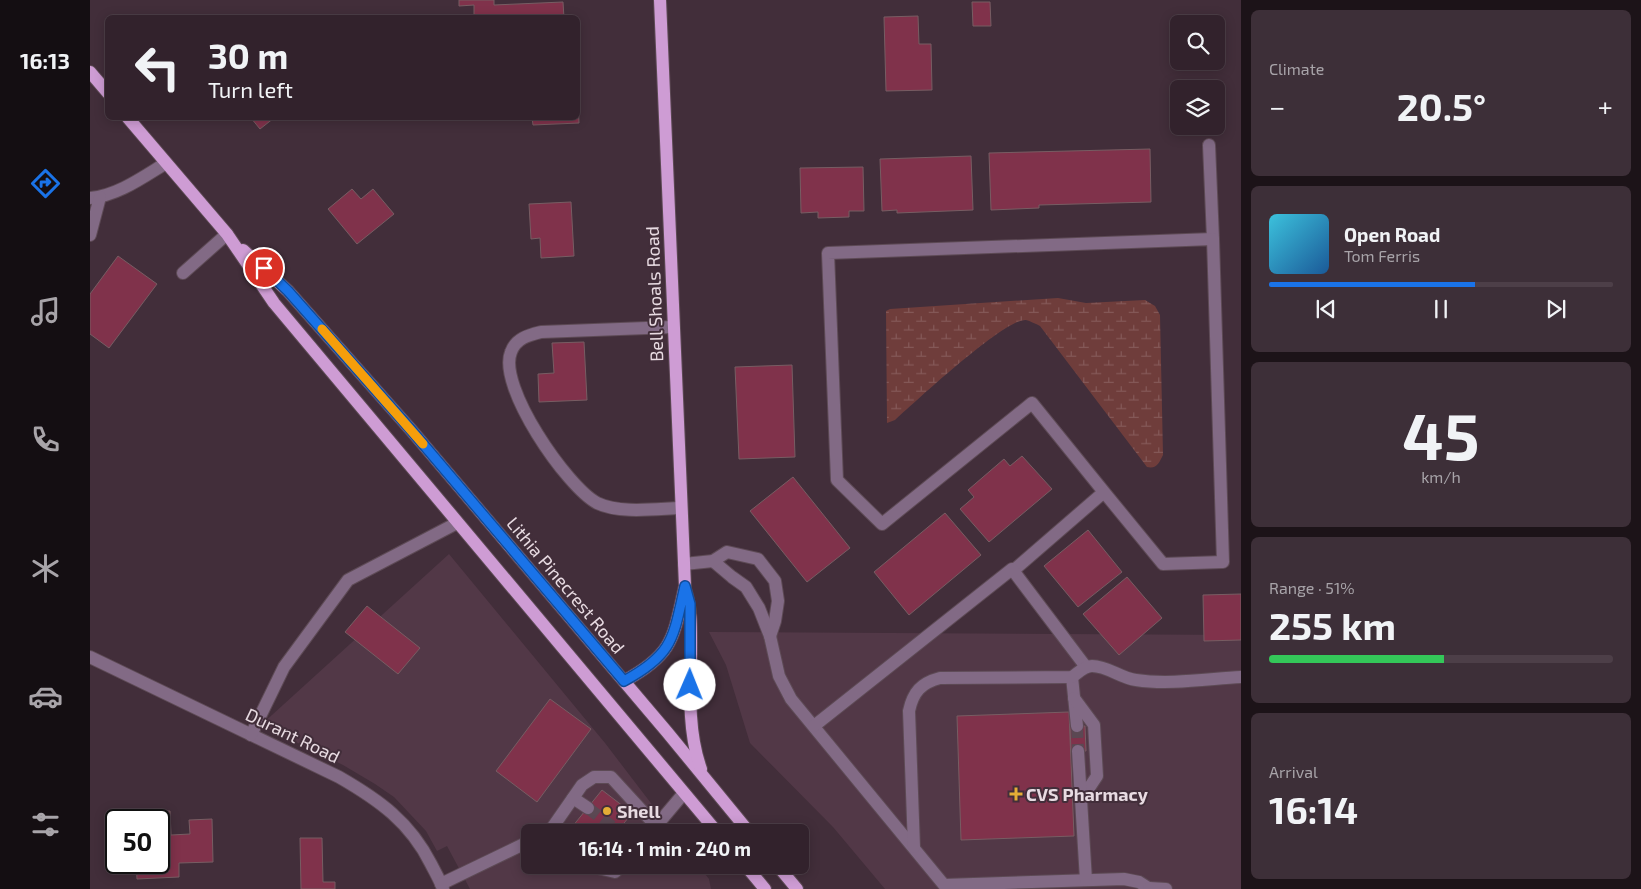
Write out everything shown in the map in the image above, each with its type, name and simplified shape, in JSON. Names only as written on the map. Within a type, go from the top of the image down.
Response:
[{"type":"main road","name":"Bell Shoals Road","points":[[660,0],[680,508],[685,586]]},
{"type":"main road","points":[[90,72],[105,89]]},
{"type":"main road","name":"Lithia Pinecrest Road","points":[[130,120],[227,234],[288,291],[486,518],[742,824]]},
{"type":"main road","name":"Lithia Pinecrest Road","points":[[227,234],[274,303],[710,824]]},
{"type":"main road","points":[[624,681],[658,659],[670,643],[685,586]]},
{"type":"main road","points":[[685,586],[690,604],[691,626],[690,705],[695,747],[704,778]]},
{"type":"main road","points":[[751,874],[759,886]]},
{"type":"main road","points":[[784,874],[797,889]]},
{"type":"street","points":[[1209,145],[1213,239],[1223,562],[1163,564],[1032,403],[882,524],[837,480],[828,253],[1213,239]]},
{"type":"street","points":[[90,236],[95,198],[135,182],[166,163]]},
{"type":"street","points":[[183,273],[227,234]]},
{"type":"street","points":[[673,327],[541,332],[526,336],[516,343],[509,360],[513,384],[525,413],[554,460],[585,495],[598,503],[615,509],[680,508]]},
{"type":"street","points":[[814,726],[1012,569],[1014,570],[1104,492]]},
{"type":"street","points":[[251,735],[284,667],[348,580],[457,523]]},
{"type":"street","points":[[684,564],[713,561],[727,552],[758,559],[775,581],[778,601],[775,622],[770,636]]},
{"type":"street","points":[[713,561],[746,587],[759,608],[770,636],[775,662],[784,688],[791,699],[944,884],[1124,879],[1139,882],[1150,888],[1166,889]]},
{"type":"street","points":[[1014,570],[1086,667]]},
{"type":"street","name":"Durant Road","points":[[90,657],[339,777],[388,808],[418,840],[442,886]]},
{"type":"street","points":[[914,847],[909,712],[915,692],[922,684],[940,678],[1072,677],[1086,667],[1102,667],[1126,679],[1155,682],[1241,677]]},
{"type":"street","points":[[1072,677],[1077,726]]},
{"type":"street","points":[[1074,698],[1094,725],[1097,776],[1081,800]]},
{"type":"street","points":[[1078,751],[1086,880]]},
{"type":"street","points":[[555,824],[582,786],[594,777],[611,776],[650,824]]},
{"type":"street","points":[[658,824],[684,793]]},
{"type":"street","points":[[573,798],[588,808]]},
{"type":"street","points":[[442,886],[521,846]]},
{"type":"shaded area","points":[[449,554],[605,743],[667,824],[521,824],[521,874],[705,874],[709,879],[711,889],[470,889],[447,846],[437,851],[426,831],[394,797],[343,765],[261,725]]},
{"type":"shaded area","points":[[709,632],[1241,635],[1241,889],[885,889],[833,827],[750,743],[726,665]]},
{"type":"green space","points":[[1058,298],[1086,303],[1145,300],[1155,306],[1160,315],[1163,455],[1155,466],[1147,467],[1040,326],[1026,320],[1015,323],[999,332],[980,346],[895,420],[887,423],[886,311],[890,309]]},
{"type":"building","points":[[459,0],[494,0],[494,5],[563,2],[564,15],[474,15],[474,5],[459,6]]},
{"type":"building","points":[[972,2],[990,2],[991,26],[973,26]]},
{"type":"building","points":[[918,16],[919,44],[931,44],[932,90],[886,91],[884,17]]},
{"type":"building","points":[[253,120],[271,120],[260,129]]},
{"type":"building","points":[[532,120],[579,120],[579,123],[533,125]]},
{"type":"building","points":[[1150,149],[1151,202],[1039,205],[1039,208],[991,210],[989,153]]},
{"type":"building","points":[[971,156],[973,210],[897,213],[897,210],[882,211],[880,159]]},
{"type":"building","points":[[863,167],[864,211],[849,211],[849,217],[818,218],[818,212],[801,213],[800,168]]},
{"type":"building","points":[[352,189],[361,199],[373,189],[394,214],[357,244],[328,209]]},
{"type":"building","points":[[571,202],[574,256],[541,258],[540,238],[531,239],[529,204]]},
{"type":"building","points":[[118,256],[157,284],[109,348],[90,334],[90,294]]},
{"type":"building","points":[[584,342],[587,400],[539,402],[538,374],[554,373],[552,343]]},
{"type":"building","points":[[792,365],[795,457],[739,459],[735,367]]},
{"type":"building","points":[[1022,456],[1052,489],[989,542],[960,509],[974,497],[968,490],[1004,459],[1010,466]]},
{"type":"building","points":[[793,477],[850,548],[807,582],[750,511]]},
{"type":"building","points":[[945,513],[981,555],[909,615],[874,572]]},
{"type":"building","points":[[1088,530],[1122,572],[1078,607],[1044,566]]},
{"type":"building","points":[[1127,577],[1162,618],[1119,655],[1083,614]]},
{"type":"building","points":[[1241,594],[1241,640],[1204,641],[1203,595]]},
{"type":"building","points":[[367,606],[420,648],[398,674],[345,632]]},
{"type":"building","points":[[550,699],[591,729],[537,802],[496,771]]},
{"type":"building","name":"CVS Pharmacy","points":[[1069,712],[1074,836],[961,840],[957,716]]},
{"type":"building","points":[[1070,726],[1085,726],[1086,751],[1071,751]]},
{"type":"building","name":"Shell","points":[[602,790],[632,813],[623,824],[574,824]]},
{"type":"building","points":[[170,811],[171,835],[190,834],[189,820],[212,819],[213,862],[179,863],[179,877],[137,879],[137,874],[170,874]]},
{"type":"building","points":[[300,838],[322,838],[323,882],[335,882],[335,889],[301,889]]},
{"type":"tunnel","points":[[1077,726],[1078,751]]},
{"type":"tunnel","points":[[588,808],[609,824]]},
{"type":"slow traffic","points":[[322,329],[423,444]]},
{"type":"place","name":"CVS Pharmacy","points":[[1016,794]]},
{"type":"place","name":"Shell","points":[[607,811]]},
{"type":"route","points":[[264,268],[288,291],[412,431],[624,681],[658,659],[670,643],[685,586],[690,604],[690,685]]}]
